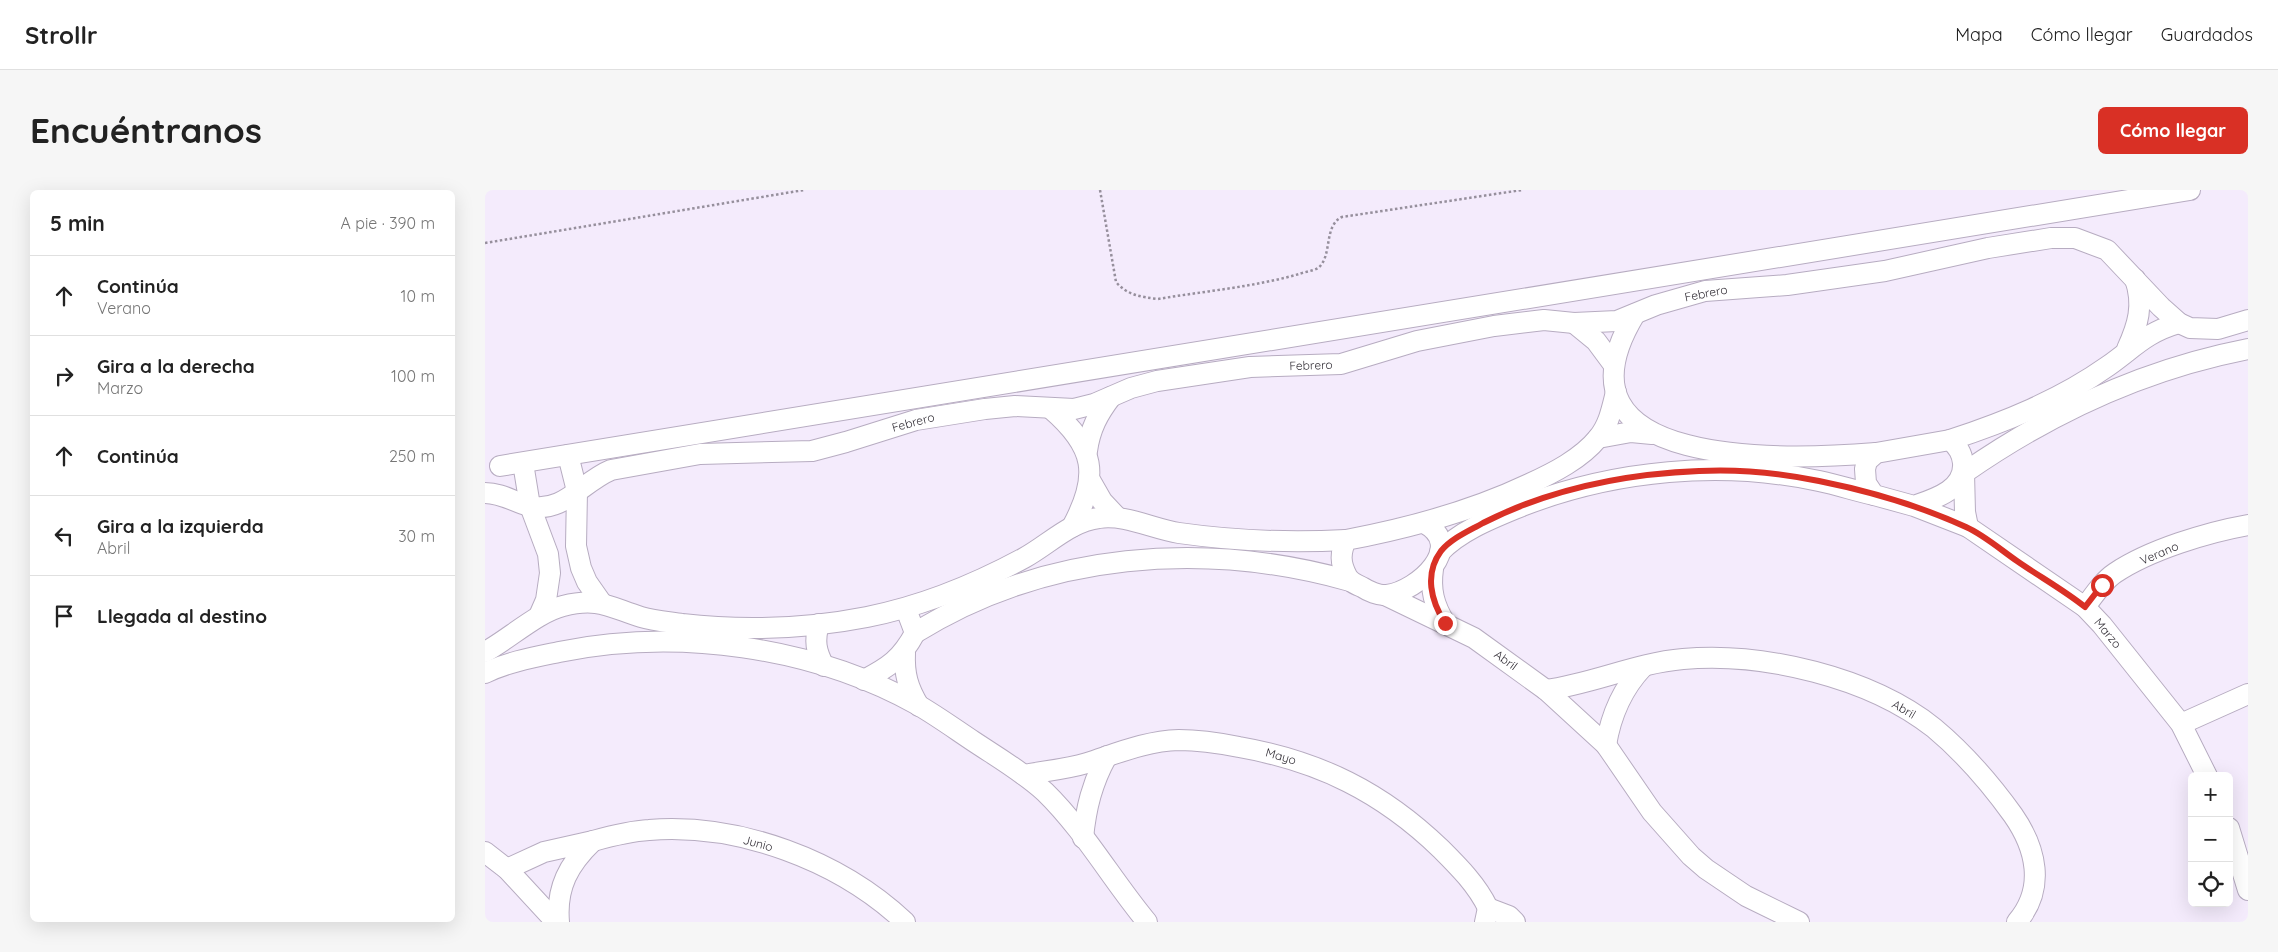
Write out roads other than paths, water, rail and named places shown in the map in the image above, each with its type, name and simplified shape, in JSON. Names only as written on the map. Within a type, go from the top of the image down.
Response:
[{"type":"street","points":[[500,466],[2190,190]]},
{"type":"street","name":"Febrero","points":[[485,493],[494,493],[529,506],[551,507],[566,501],[598,476],[611,470],[700,454],[812,450],[942,415],[1015,406],[1075,409],[1151,383],[1250,367],[1341,364],[1417,341],[1494,326],[1543,320],[1573,323],[1617,320],[1656,305],[1705,292],[1735,287],[1787,285],[1885,271],[1988,248],[2051,238],[2075,238],[2107,250],[2179,322]]},
{"type":"street","points":[[2126,351],[2136,330],[2140,314],[2140,296],[2134,277]]},
{"type":"street","points":[[1635,314],[1626,329],[1613,364],[1616,392],[1625,411],[1636,424],[1654,434]]},
{"type":"street","points":[[1598,438],[1631,432],[1654,434],[1700,447],[1789,457],[1825,457],[1876,453],[1950,440],[1997,425],[2043,404],[2108,366],[2151,332],[2179,322],[2191,328],[2214,329],[2232,327],[2248,320]]},
{"type":"street","points":[[1573,323],[1596,341],[1613,364]]},
{"type":"street","points":[[2214,329],[2218,355]]},
{"type":"street","points":[[1913,506],[1945,493],[1956,485],[1964,473],[2004,445],[2096,397],[2175,366],[2248,349]]},
{"type":"street","points":[[2108,366],[2121,386]]},
{"type":"street","points":[[485,652],[507,640],[539,616],[560,606],[582,602],[601,602],[644,618],[711,627],[746,628],[819,624],[906,609],[984,578],[1025,557],[1072,527],[1089,520],[1117,517],[1173,532],[1264,542],[1346,540],[1424,523],[1471,509],[1554,473],[1598,438],[1611,413],[1616,392]]},
{"type":"street","points":[[1072,527],[1080,512],[1090,480],[1087,452],[1092,428],[1098,414],[1111,397]]},
{"type":"street","points":[[1051,409],[1070,425],[1087,452]]},
{"type":"street","points":[[1950,440],[1962,455],[1965,512],[1968,528]]},
{"type":"street","points":[[1700,447],[1703,463],[1700,471]]},
{"type":"street","points":[[1874,495],[1866,483],[1865,469],[1867,460],[1876,453]]},
{"type":"street","points":[[568,455],[577,491],[576,546],[581,568],[587,582],[601,602]]},
{"type":"street","points":[[523,463],[529,506],[548,554],[550,573],[546,600],[539,616]]},
{"type":"street","name":"Marzo","points":[[1436,561],[1463,533],[1498,516],[1565,491],[1613,480],[1700,471],[1727,471],[1819,481],[1874,495],[1913,506],[1968,528],[2085,607],[2102,625],[2181,724],[2205,772]]},
{"type":"street","points":[[1554,473],[1559,486],[1565,491]]},
{"type":"street","points":[[1090,480],[1102,501],[1117,517]]},
{"type":"street","points":[[1424,523],[1433,528],[1439,538],[1431,585],[1434,602],[1445,623]]},
{"type":"street","name":"Verano","points":[[2085,607],[2115,573],[2135,562],[2181,543],[2212,533],[2248,525]]},
{"type":"street","points":[[1171,557],[1173,532]]},
{"type":"street","points":[[1346,540],[1341,550],[1342,567],[1349,581]]},
{"type":"street","points":[[1025,557],[1036,579]]},
{"type":"street","points":[[919,706],[909,689],[904,671],[905,653],[915,633],[947,614],[1036,579],[1091,566],[1171,557],[1294,566],[1349,581],[1367,590],[1385,595],[1397,592],[1419,581],[1436,561]]},
{"type":"street","name":"Abril","points":[[1385,595],[1445,623],[1492,650],[1546,690],[1606,745],[1651,812],[1691,856],[1706,869],[1746,896],[1799,922]]},
{"type":"street","points":[[906,609],[915,633]]},
{"type":"street","points":[[643,641],[644,618]]},
{"type":"street","points":[[819,624],[815,638],[817,654],[824,666]]},
{"type":"street","points":[[507,640],[516,662]]},
{"type":"street","points":[[485,673],[516,662],[578,648],[643,641],[689,642],[733,647],[824,666],[864,680],[919,706],[1024,774],[1045,793],[1083,838],[1147,922]]},
{"type":"street","points":[[864,680],[885,669],[905,653]]},
{"type":"street","name":"Abril","points":[[1546,690],[1683,659],[1709,658],[1769,662],[1797,668],[1849,683],[1882,697],[1932,727],[1955,746],[1989,783],[2019,824],[2029,842],[2035,866],[2035,880],[2029,904],[2017,922]]},
{"type":"street","points":[[1606,745],[1618,702],[1628,683],[1643,667]]},
{"type":"street","points":[[2181,724],[2248,694]]},
{"type":"street","name":"Mayo","points":[[1024,774],[1067,768],[1146,744],[1179,740],[1262,751],[1319,768],[1367,791],[1403,815],[1455,863],[1481,894],[1487,915]]},
{"type":"street","points":[[1083,838],[1086,808],[1092,788],[1107,756]]},
{"type":"street","name":"Junio","points":[[507,869],[544,852],[623,833],[671,829],[725,834],[782,849],[844,878],[869,893],[905,922]]},
{"type":"street","points":[[557,922],[559,898],[567,873],[575,859],[593,841]]},
{"type":"street","points":[[2233,841],[2248,890]]},
{"type":"street","points":[[485,852],[507,869],[557,922]]},
{"type":"street","points":[[1487,915],[1509,916],[1515,922]]}]
